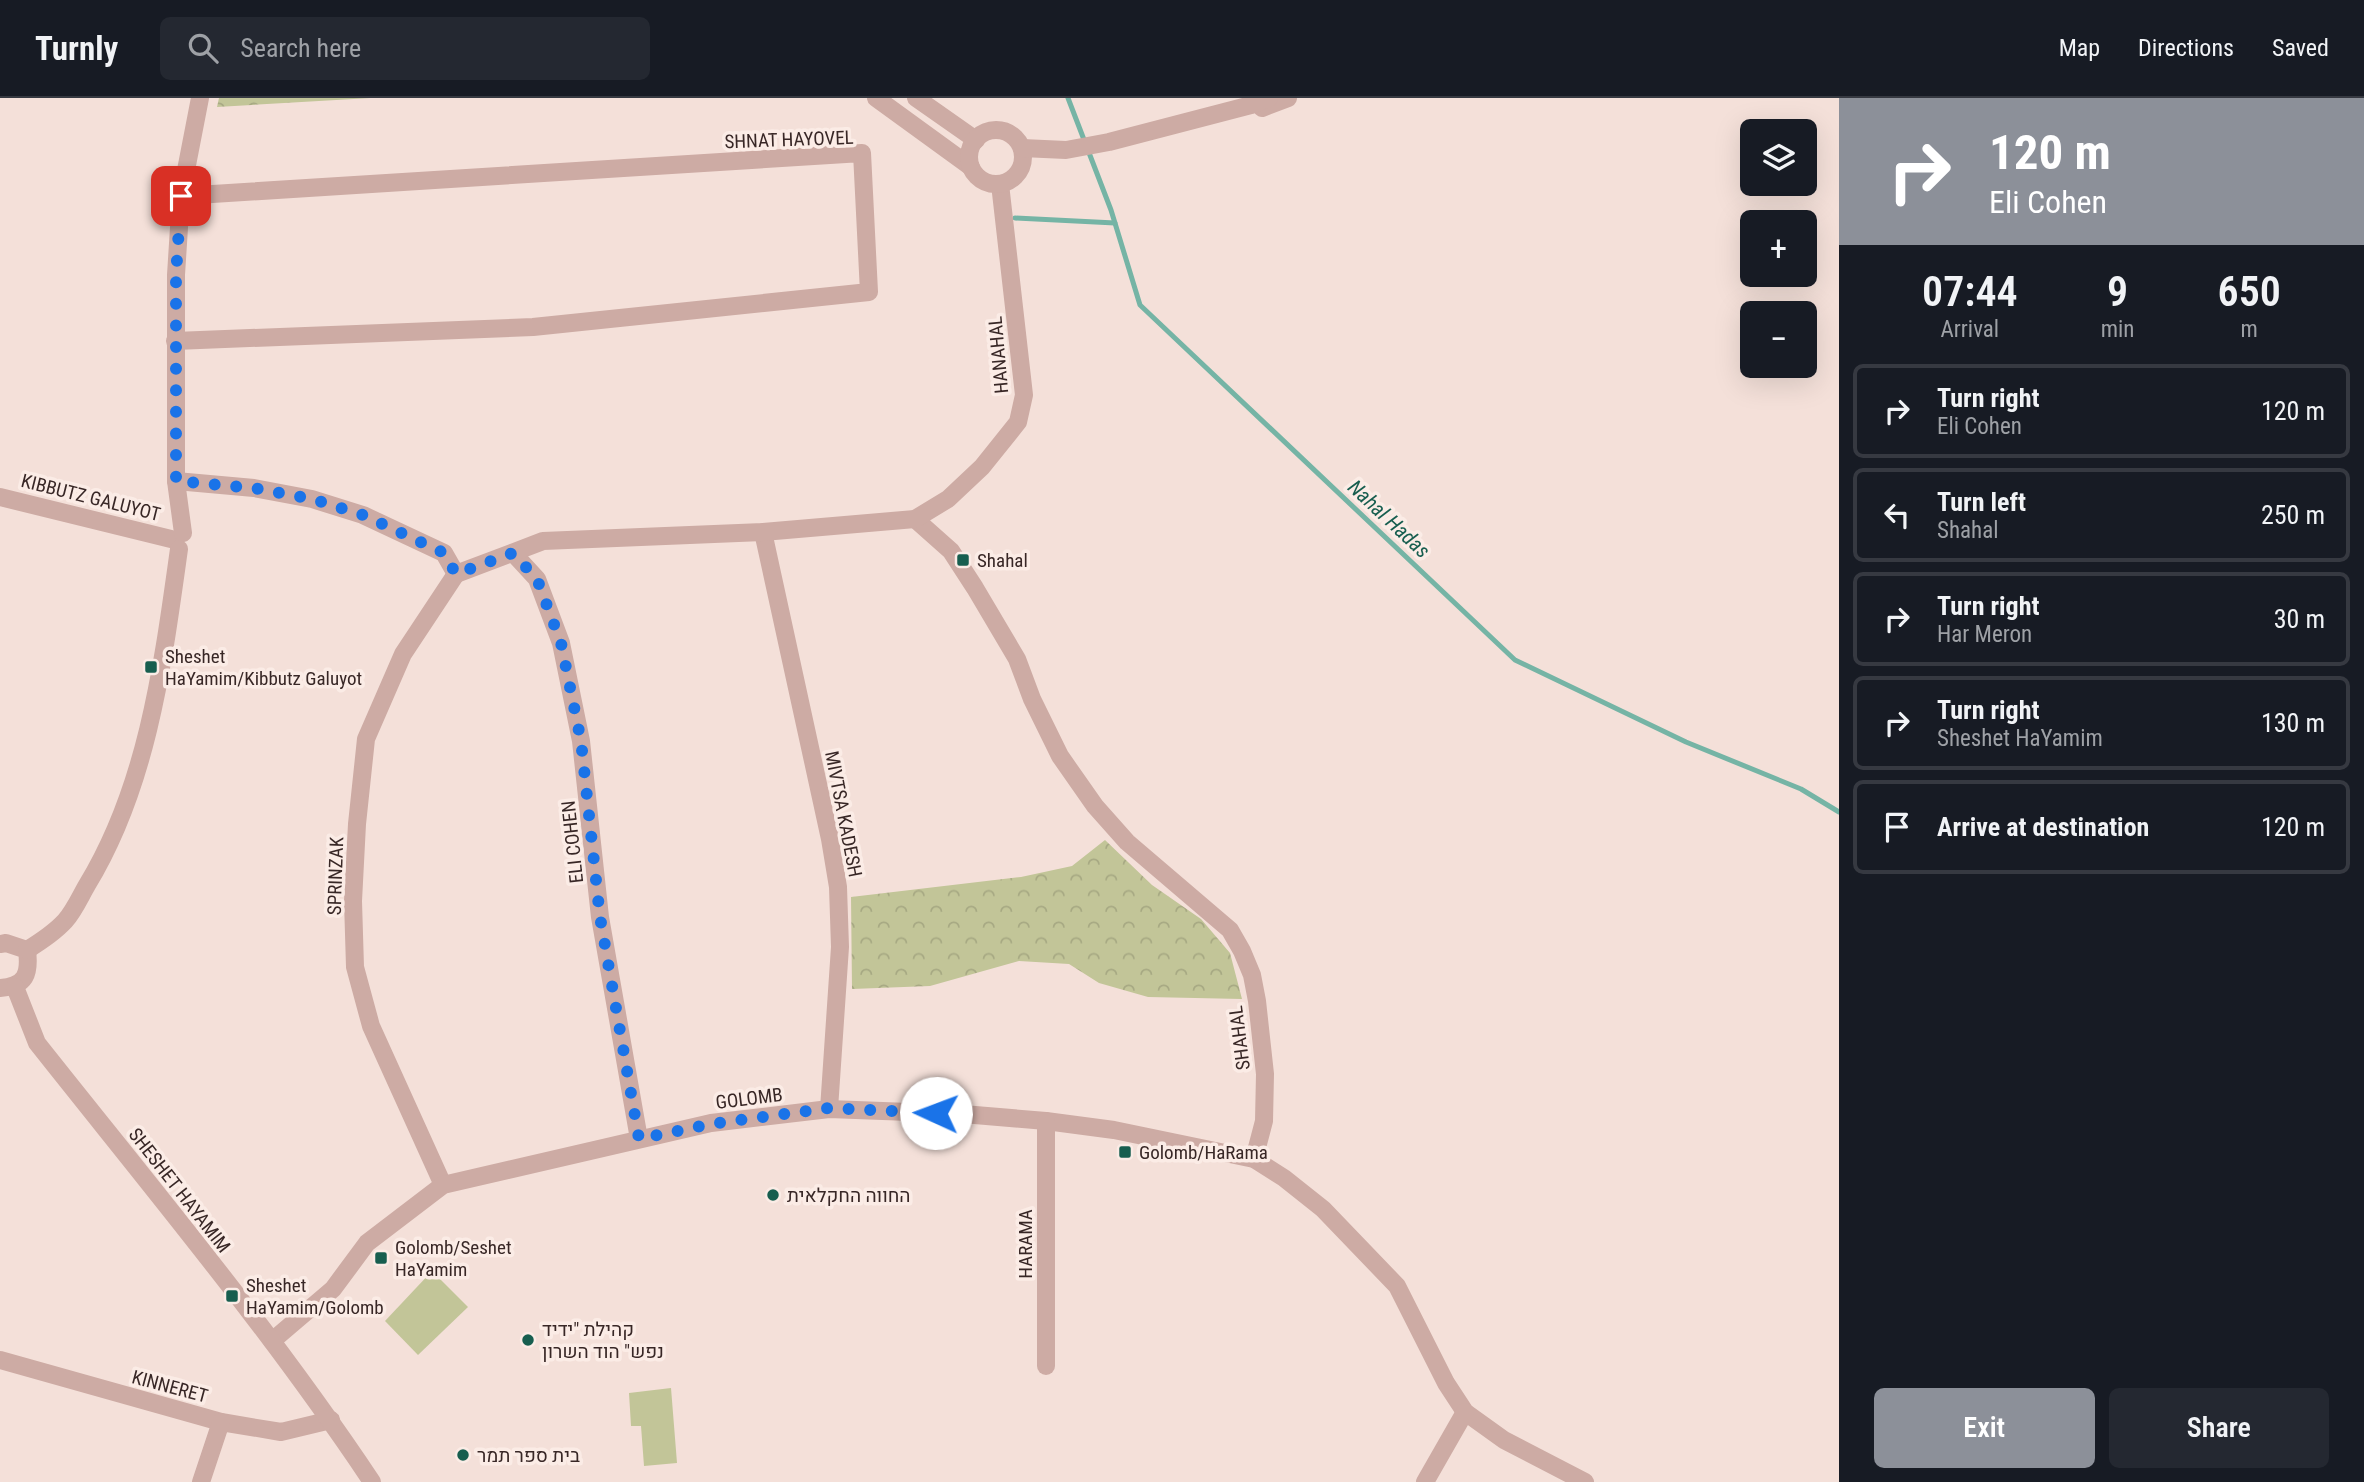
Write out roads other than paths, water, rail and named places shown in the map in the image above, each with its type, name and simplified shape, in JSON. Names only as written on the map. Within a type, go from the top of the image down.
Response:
[{"type":"street","points":[[0,944],[6,943],[27,950],[44,940],[66,920],[108,846],[138,766],[157,694],[178,540],[175,341],[181,196],[200,98]]},
{"type":"street","points":[[876,98],[971,167],[981,180],[1000,184],[1009,181],[1023,163],[1022,148],[1010,134],[991,131],[976,140],[969,158],[971,167]]},
{"type":"street","points":[[916,98],[976,140]]},
{"type":"street","points":[[1022,148],[1066,150],[1109,142],[1269,98]]},
{"type":"street","points":[[1196,120],[1251,113],[1288,98]]},
{"type":"street","name":"SHNAT HAYOVEL","points":[[175,341],[533,327],[869,292],[862,153],[181,196]]},
{"type":"street","name":"HANAHAL","points":[[915,519],[948,499],[982,467],[1018,422],[1024,395],[1000,184]]},
{"type":"street","points":[[176,481],[254,488],[312,499],[363,515],[444,553],[456,574],[543,541],[762,532],[915,519]]},
{"type":"street","name":"KIBBUTZ GALUYOT","points":[[0,497],[178,540]]},
{"type":"street","name":"SHAHAL","points":[[915,519],[951,551],[975,588],[1017,659],[1032,699],[1060,756],[1095,806],[1127,842],[1230,930],[1242,951],[1252,975],[1265,1074],[1264,1121],[1254,1159]]},
{"type":"street","name":"MIVTSA KADESH","points":[[762,532],[838,887],[840,947],[829,1108]]},
{"type":"street","name":"ELI COHEN","points":[[513,553],[537,579],[561,643],[581,741],[600,917],[639,1139]]},
{"type":"street","name":"SPRINZAK","points":[[443,1185],[371,1027],[355,967],[353,901],[357,824],[366,739],[403,654],[456,574]]},
{"type":"street","points":[[7,987],[23,981],[29,966],[27,950]]},
{"type":"street","name":"SHESHET HAYAMIM","points":[[7,987],[37,1043],[272,1341],[331,1420],[372,1482]]},
{"type":"street","name":"GOLOMB","points":[[272,1341],[333,1289],[367,1243],[443,1185],[711,1124],[829,1108],[963,1114],[1114,1130],[1254,1159]]},
{"type":"street","name":"HARAMA","points":[[1046,1121],[1046,1366]]},
{"type":"street","points":[[1254,1159],[1284,1178],[1323,1209],[1397,1286],[1446,1383],[1465,1412],[1504,1440],[1585,1482]]},
{"type":"street","name":"KINNERET","points":[[0,1360],[221,1422],[281,1432],[331,1420]]},
{"type":"street","points":[[1425,1482],[1465,1412]]},
{"type":"street","points":[[201,1482],[221,1422]]},
{"type":"waterway","name":"Nahal Hadas","points":[[1068,98],[1111,210],[1140,305],[1515,660],[1686,742],[1801,789],[1839,812]]},
{"type":"waterway","points":[[1015,218],[1115,223]]},
{"type":"place","name":"Shahal","points":[[963,560]]},
{"type":"place","name":"Sheshet HaYamim/Kibbutz Galuyot","points":[[151,667]]},
{"type":"place","name":"Golomb/HaRama","points":[[1125,1152]]},
{"type":"place","name":"החווה החקלאית","points":[[773,1195]]},
{"type":"place","name":"Golomb/Seshet HaYamim","points":[[381,1258]]},
{"type":"place","name":"Sheshet HaYamim/Golomb","points":[[232,1296]]},
{"type":"place","name":"קהילת \"ידיד נפש\" הוד השרון","points":[[528,1340]]},
{"type":"place","name":"בית ספר תמר","points":[[463,1455]]}]
